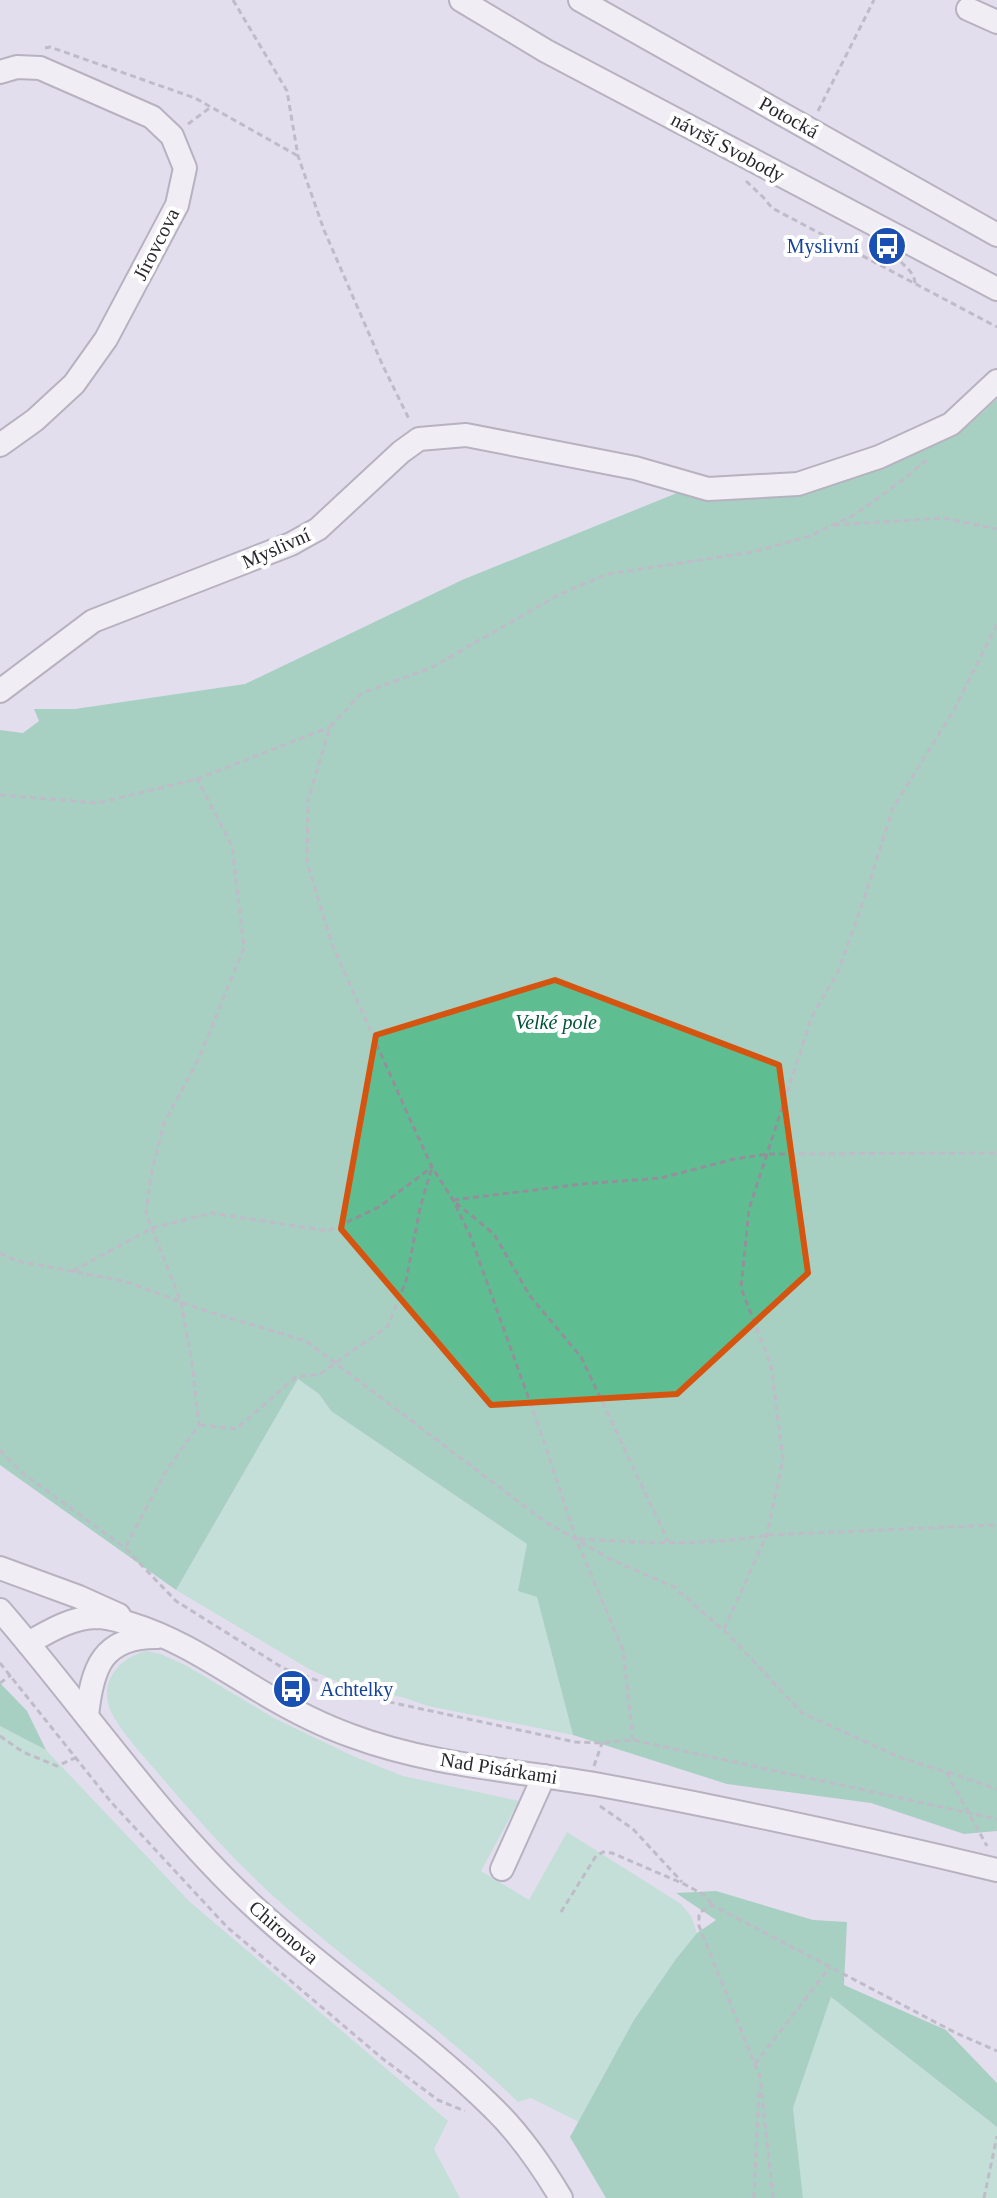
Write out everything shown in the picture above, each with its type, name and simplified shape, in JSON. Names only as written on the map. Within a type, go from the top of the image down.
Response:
[{"type":"street","name":"návrší Svobody","points":[[461,0],[546,51],[997,289]]},
{"type":"street","name":"Potocká","points":[[580,0],[997,235]]},
{"type":"street","points":[[968,9],[997,22]]},
{"type":"street","points":[[0,72],[17,67],[40,68],[152,117],[172,136]]},
{"type":"street","name":"Jírovcova","points":[[0,445],[35,420],[74,384],[106,339],[177,205],[185,168],[172,136]]},
{"type":"street","points":[[419,439],[466,435],[635,468],[708,489],[798,484],[879,457],[951,424],[997,381]]},
{"type":"street","name":"Myslivní","points":[[0,691],[93,621],[291,544],[318,529],[419,439]]},
{"type":"street","points":[[0,1568],[79,1597],[168,1637]]},
{"type":"street","name":"Chironova","points":[[0,1610],[174,1823],[231,1885],[285,1935],[492,2107],[525,2145],[561,2198]]},
{"type":"street","name":"Nad Pisárkami","points":[[28,1643],[72,1621],[96,1617],[120,1621],[185,1645],[281,1703],[354,1737],[423,1756],[593,1784],[994,1861]]},
{"type":"street","points":[[87,1716],[94,1673],[114,1646],[130,1640],[168,1637]]},
{"type":"street","points":[[502,1869],[544,1776]]},
{"type":"path","points":[[233,0],[287,91],[298,156],[324,230],[383,366],[419,439]]},
{"type":"path","points":[[809,129],[874,0]]},
{"type":"path","points":[[39,50],[50,47],[195,98],[298,156]]},
{"type":"path","points":[[172,136],[211,107]]},
{"type":"path","points":[[743,178],[772,208],[997,327]]},
{"type":"path","points":[[0,795],[98,803],[197,779],[330,727],[362,693],[431,668],[560,594],[608,574],[753,552],[810,536],[856,514],[900,482],[936,451],[936,431]]},
{"type":"path","points":[[829,526],[944,518],[997,529]]},
{"type":"path","points":[[723,1630],[767,1535],[783,1459],[771,1365],[741,1288],[749,1209],[812,1016],[838,972],[893,808],[954,710],[997,624]]},
{"type":"path","points":[[330,727],[308,800],[307,862],[332,944],[432,1167],[470,1235],[576,1539],[623,1650],[633,1740]]},
{"type":"path","points":[[125,1548],[166,1471],[199,1425],[181,1302],[146,1213],[151,1175],[164,1123],[198,1060],[244,948],[232,846],[197,779]]},
{"type":"path","points":[[453,1200],[661,1178],[734,1159],[768,1154],[997,1153]]},
{"type":"path","points":[[72,1271],[152,1228],[212,1213],[328,1231],[379,1207],[432,1167]]},
{"type":"path","points":[[199,1425],[236,1429],[296,1377],[320,1374],[388,1326],[406,1281],[420,1208],[432,1167]]},
{"type":"path","points":[[453,1200],[494,1234],[530,1296],[581,1357],[668,1543]]},
{"type":"path","points":[[0,1253],[17,1261],[124,1281],[306,1341],[544,1521],[612,1560],[674,1587],[723,1630],[802,1713],[899,1757],[997,1789]]},
{"type":"path","points":[[0,1450],[21,1472],[125,1548],[176,1601],[290,1671],[380,1700],[575,1742],[633,1740],[997,1819]]},
{"type":"path","points":[[576,1539],[668,1543],[767,1535],[997,1525]]},
{"type":"path","points":[[0,1663],[111,1802],[199,1899],[270,1966],[438,2100],[465,2111],[492,2107]]},
{"type":"path","points":[[0,1683],[11,1675]]},
{"type":"path","points":[[0,1736],[23,1752],[57,1766],[77,1757]]},
{"type":"path","points":[[602,1743],[595,1762],[594,1801],[633,1829],[684,1884]]},
{"type":"path","points":[[946,1772],[994,1861]]},
{"type":"path","points":[[561,1912],[596,1856],[603,1852],[612,1853],[684,1884],[706,1896],[712,1905],[956,2033],[997,2051]]},
{"type":"path","points":[[712,1905],[699,1913],[699,1926],[760,2077],[773,2198]]},
{"type":"path","points":[[755,2064],[830,1967]]},
{"type":"path","points":[[754,2198],[760,2077]]},
{"type":"path","points":[[984,2198],[997,2136]]},
{"type":"highlighted area","points":[[555,980],[779,1065],[808,1273],[677,1394],[491,1405],[341,1229],[376,1035]]},
{"type":"green space","name":"Velké pole","points":[[997,399],[997,1831],[964,1834],[871,1803],[727,1784],[573,1735],[537,1597],[518,1591],[527,1544],[331,1411],[319,1394],[298,1379],[176,1590],[0,1465],[0,730],[23,733],[39,721],[34,709],[75,709],[245,684],[462,580],[677,493],[714,498],[874,469],[961,432]]},
{"type":"green space","points":[[298,1379],[319,1394],[331,1411],[528,1544],[519,1590],[537,1596],[573,1735],[428,1706],[338,1682],[309,1669],[176,1590]]},
{"type":"green space","points":[[146,1651],[187,1666],[274,1718],[353,1756],[403,1776],[519,1801],[481,1871],[529,1900],[567,1832],[681,1904],[691,1916],[697,1933],[634,2024],[579,2122],[531,2098],[518,2102],[461,2051],[282,1904],[217,1840],[137,1748],[111,1711],[107,1693],[111,1676],[122,1663]]},
{"type":"green space","points":[[0,1683],[27,1711],[46,1750],[0,1726]]},
{"type":"green space","points":[[0,1726],[46,1750],[190,1902],[448,2121],[434,2149],[460,2198],[0,2198]]},
{"type":"green space","points":[[716,1891],[813,1920],[847,1922],[844,1985],[946,2030],[997,2083],[997,2127],[831,1997],[793,2108],[803,2198],[606,2198],[570,2137],[634,2020],[697,1933],[716,1920],[676,1893]]},
{"type":"green space","points":[[831,1997],[997,2127],[997,2198],[803,2198],[793,2108]]},
{"type":"place","name":"Myslivní","points":[[887,246]]},
{"type":"place","name":"Achtelky","points":[[292,1689]]}]
